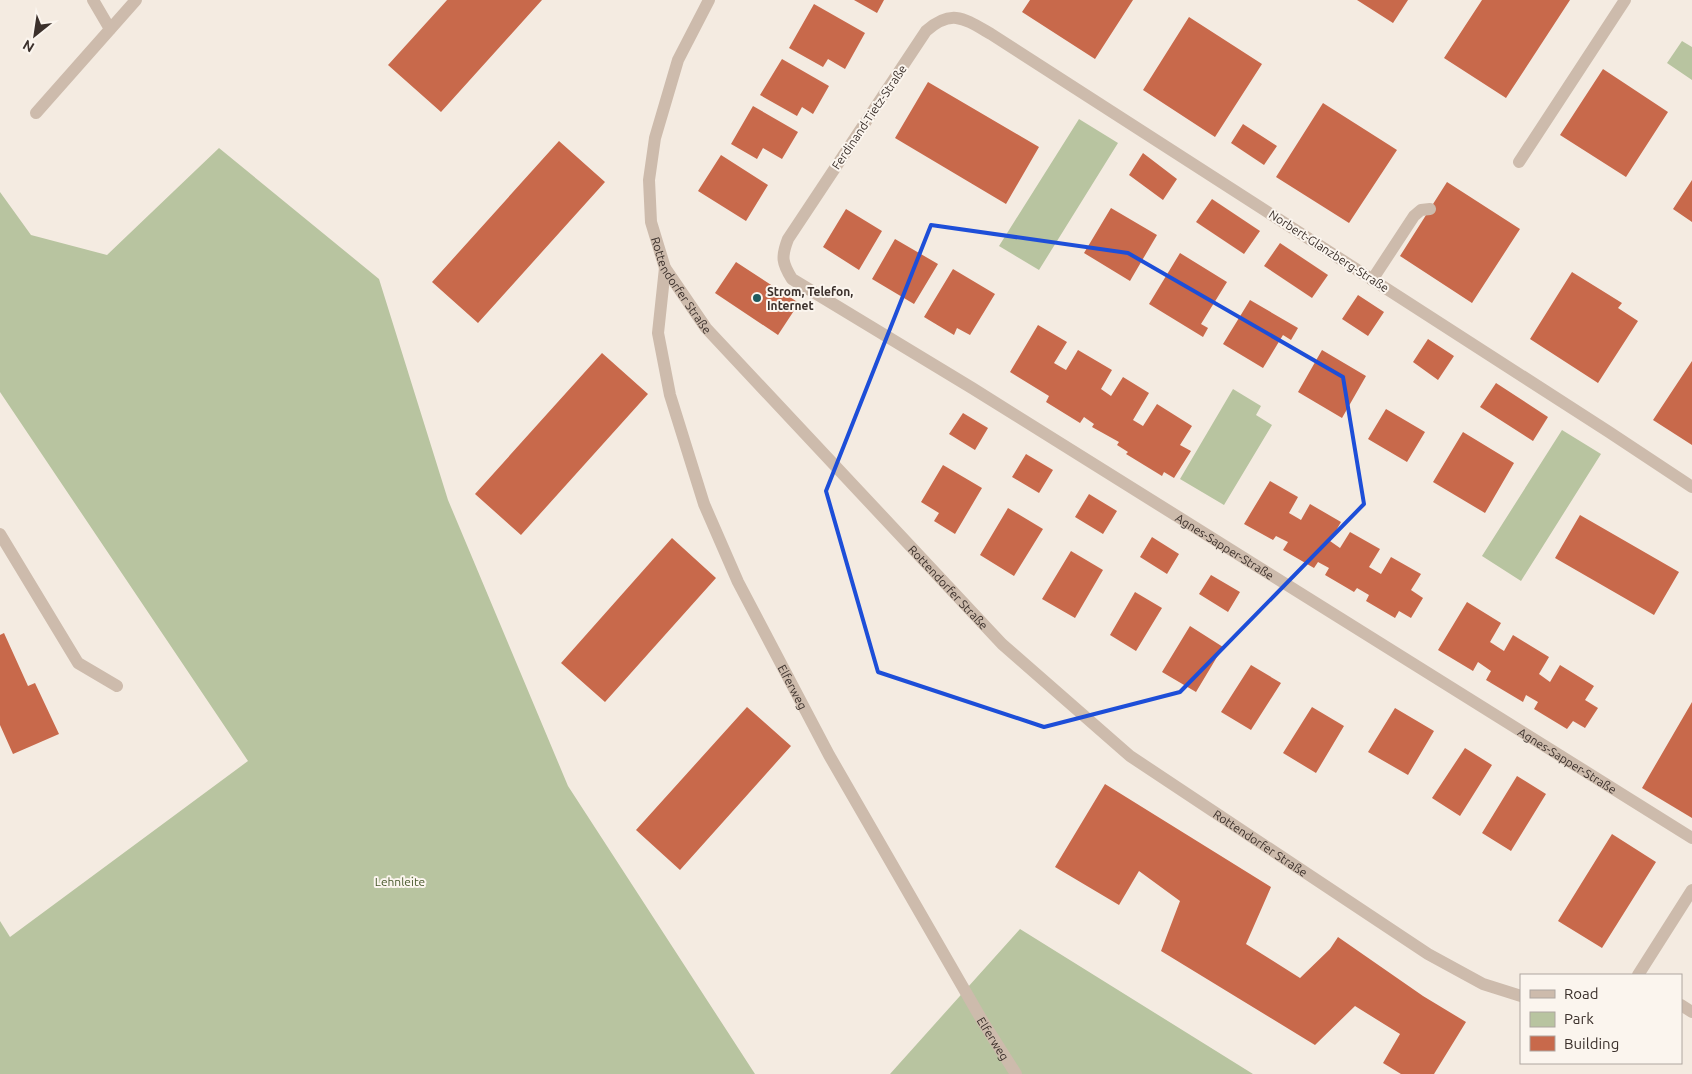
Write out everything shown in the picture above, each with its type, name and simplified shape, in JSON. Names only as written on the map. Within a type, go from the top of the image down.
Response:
[{"type":"street","points":[[93,0],[110,29]]},
{"type":"street","points":[[36,113],[136,0]]},
{"type":"street","name":"Rottendorfer Straße","points":[[709,0],[678,60],[655,138],[649,180],[651,222],[665,268],[706,328],[1002,644],[1130,756],[1428,954],[1483,984],[1520,996]]},
{"type":"street","points":[[1519,162],[1624,0]]},
{"type":"street","name":"Ferdinand-Tietz-Straße","points":[[788,239],[926,31],[937,22],[948,17],[964,18]]},
{"type":"street","name":"Norbert-Glanzberg-Straße","points":[[964,18],[992,34],[1692,487]]},
{"type":"street","points":[[1372,280],[1414,216],[1421,210],[1430,209]]},
{"type":"street","name":"Agnes-Sapper-Straße","points":[[788,239],[783,251],[784,265],[792,279],[972,388],[1692,838]]},
{"type":"street","name":"Elferweg","points":[[665,268],[658,333],[670,395],[704,504],[738,582],[829,755],[983,1022],[1016,1074]]},
{"type":"street","points":[[0,534],[78,663],[117,686]]},
{"type":"street","points":[[1639,974],[1692,890]]},
{"type":"highlighted area","points":[[931,225],[1128,253],[1343,377],[1364,504],[1180,692],[1044,727],[878,672],[826,491]]},
{"type":"green space","points":[[1682,41],[1692,47],[1692,80],[1667,63]]},
{"type":"green space","points":[[1079,119],[1118,143],[1039,270],[999,246]]},
{"type":"green space","name":"Lehnleite","points":[[219,148],[379,279],[448,500],[568,786],[755,1074],[0,1074],[0,921],[10,937],[248,761],[0,392],[0,192],[31,235],[107,255]]},
{"type":"green space","points":[[1233,389],[1261,406],[1256,415],[1272,425],[1224,505],[1180,479]]},
{"type":"green space","points":[[1562,430],[1601,454],[1521,581],[1482,556]]},
{"type":"green space","points":[[1020,929],[1253,1074],[890,1074]]},
{"type":"building","points":[[447,0],[542,0],[441,112],[388,65]]},
{"type":"building","points":[[854,0],[884,0],[877,13]]},
{"type":"building","points":[[1030,0],[1133,0],[1095,59],[1022,12]]},
{"type":"building","points":[[1357,0],[1408,0],[1393,23]]},
{"type":"building","points":[[1482,0],[1570,0],[1506,98],[1444,58]]},
{"type":"building","points":[[814,4],[865,33],[845,69],[828,59],[823,67],[789,48]]},
{"type":"building","points":[[1189,17],[1262,64],[1215,137],[1143,90]]},
{"type":"building","points":[[782,59],[829,86],[813,114],[802,107],[797,116],[760,95]]},
{"type":"building","points":[[1603,69],[1668,112],[1626,177],[1560,135]]},
{"type":"building","points":[[928,82],[1039,147],[1006,204],[895,138]]},
{"type":"building","points":[[1323,103],[1397,150],[1349,223],[1276,177]]},
{"type":"building","points":[[753,106],[798,132],[782,159],[763,148],[757,159],[731,144]]},
{"type":"building","points":[[1243,124],[1277,146],[1264,165],[1231,143]]},
{"type":"building","points":[[559,141],[605,182],[478,323],[432,282]]},
{"type":"building","points":[[1143,153],[1177,179],[1163,200],[1129,175]]},
{"type":"building","points":[[721,155],[768,185],[746,221],[698,191]]},
{"type":"building","points":[[1692,180],[1692,222],[1673,209]]},
{"type":"building","points":[[1447,182],[1520,229],[1472,303],[1400,256]]},
{"type":"building","points":[[1212,199],[1260,231],[1244,254],[1196,222]]},
{"type":"building","points":[[1111,208],[1157,235],[1130,281],[1084,253]]},
{"type":"building","points":[[846,209],[882,231],[859,270],[823,247]]},
{"type":"building","points":[[895,239],[938,264],[914,304],[872,279]]},
{"type":"building","points":[[1280,243],[1328,275],[1312,298],[1264,266]]},
{"type":"building","points":[[1180,253],[1227,282],[1201,324],[1208,328],[1203,337],[1149,304]]},
{"type":"building","name":"Strom, Telefon, Internet","points":[[736,262],[799,303],[778,335],[715,293]]},
{"type":"building","points":[[953,269],[995,294],[970,335],[957,328],[954,335],[924,317]]},
{"type":"building","points":[[1572,272],[1622,303],[1618,308],[1638,321],[1598,383],[1530,339]]},
{"type":"building","points":[[1358,295],[1384,312],[1368,336],[1342,319]]},
{"type":"building","points":[[1250,300],[1298,328],[1291,340],[1283,335],[1263,368],[1223,344]]},
{"type":"building","points":[[1038,325],[1067,342],[1054,363],[1066,370],[1078,350],[1112,370],[1101,389],[1111,396],[1123,377],[1149,393],[1133,420],[1143,426],[1157,404],[1192,426],[1180,445],[1191,451],[1174,478],[1164,472],[1162,476],[1126,454],[1128,452],[1117,445],[1119,442],[1092,427],[1094,424],[1084,417],[1080,423],[1046,402],[1049,396],[1010,372]]},
{"type":"building","points":[[1428,339],[1454,356],[1438,380],[1413,362]]},
{"type":"building","points":[[1322,350],[1366,376],[1342,418],[1298,392]]},
{"type":"building","points":[[602,353],[648,394],[521,535],[475,494]]},
{"type":"building","points":[[1692,361],[1692,445],[1653,420]]},
{"type":"building","points":[[1496,383],[1548,417],[1533,441],[1480,407]]},
{"type":"building","points":[[1386,409],[1425,432],[1407,462],[1368,439]]},
{"type":"building","points":[[963,413],[988,428],[975,450],[949,434]]},
{"type":"building","points":[[1463,432],[1514,463],[1485,513],[1433,482]]},
{"type":"building","points":[[1026,454],[1053,470],[1039,493],[1012,477]]},
{"type":"building","points":[[943,465],[982,488],[955,534],[934,521],[939,513],[921,502]]},
{"type":"building","points":[[1270,481],[1298,497],[1289,513],[1301,520],[1310,504],[1341,522],[1330,541],[1340,548],[1350,532],[1380,549],[1369,567],[1381,574],[1391,557],[1421,574],[1411,590],[1423,598],[1411,618],[1399,611],[1395,618],[1366,601],[1369,595],[1357,588],[1354,592],[1325,575],[1329,568],[1318,562],[1314,568],[1283,550],[1288,542],[1276,536],[1273,540],[1244,524]]},
{"type":"building","points":[[1089,494],[1117,511],[1103,534],[1075,517]]},
{"type":"building","points":[[1008,508],[1043,529],[1014,576],[980,555]]},
{"type":"building","points":[[1580,515],[1679,572],[1654,615],[1555,558]]},
{"type":"building","points":[[1152,537],[1179,554],[1167,574],[1140,557]]},
{"type":"building","points":[[672,538],[716,578],[605,702],[561,663]]},
{"type":"building","points":[[1071,551],[1103,570],[1075,618],[1042,599]]},
{"type":"building","points":[[1211,575],[1240,592],[1228,612],[1199,594]]},
{"type":"building","points":[[1135,592],[1162,608],[1136,651],[1110,635]]},
{"type":"building","points":[[1467,602],[1501,623],[1490,642],[1504,651],[1513,635],[1549,657],[1539,674],[1550,682],[1560,665],[1594,686],[1585,700],[1598,708],[1585,728],[1573,721],[1567,729],[1534,709],[1538,702],[1526,695],[1523,702],[1486,680],[1491,671],[1478,662],[1473,671],[1438,650]]},
{"type":"building","points":[[1190,626],[1223,647],[1196,692],[1162,672]]},
{"type":"building","points":[[4,633],[28,686],[35,683],[59,734],[13,754],[0,725],[0,635]]},
{"type":"building","points":[[1251,665],[1281,683],[1251,730],[1221,712]]},
{"type":"building","points":[[1692,702],[1692,818],[1642,788]]},
{"type":"building","points":[[747,707],[791,746],[680,870],[636,830]]},
{"type":"building","points":[[1312,707],[1344,726],[1316,773],[1283,753]]},
{"type":"building","points":[[1395,708],[1434,731],[1408,775],[1368,752]]},
{"type":"building","points":[[1465,748],[1492,765],[1460,816],[1432,798]]},
{"type":"building","points":[[1517,776],[1546,794],[1511,851],[1482,833]]},
{"type":"building","points":[[1105,784],[1271,887],[1246,944],[1300,978],[1330,949],[1338,937],[1423,996],[1466,1022],[1434,1074],[1401,1074],[1383,1063],[1400,1034],[1355,1006],[1315,1045],[1161,951],[1180,901],[1139,871],[1119,905],[1055,867]]},
{"type":"building","points":[[1612,834],[1656,862],[1602,948],[1558,921]]},
{"type":"place","name":"Strom, Telefon, Internet","points":[[757,298]]}]
